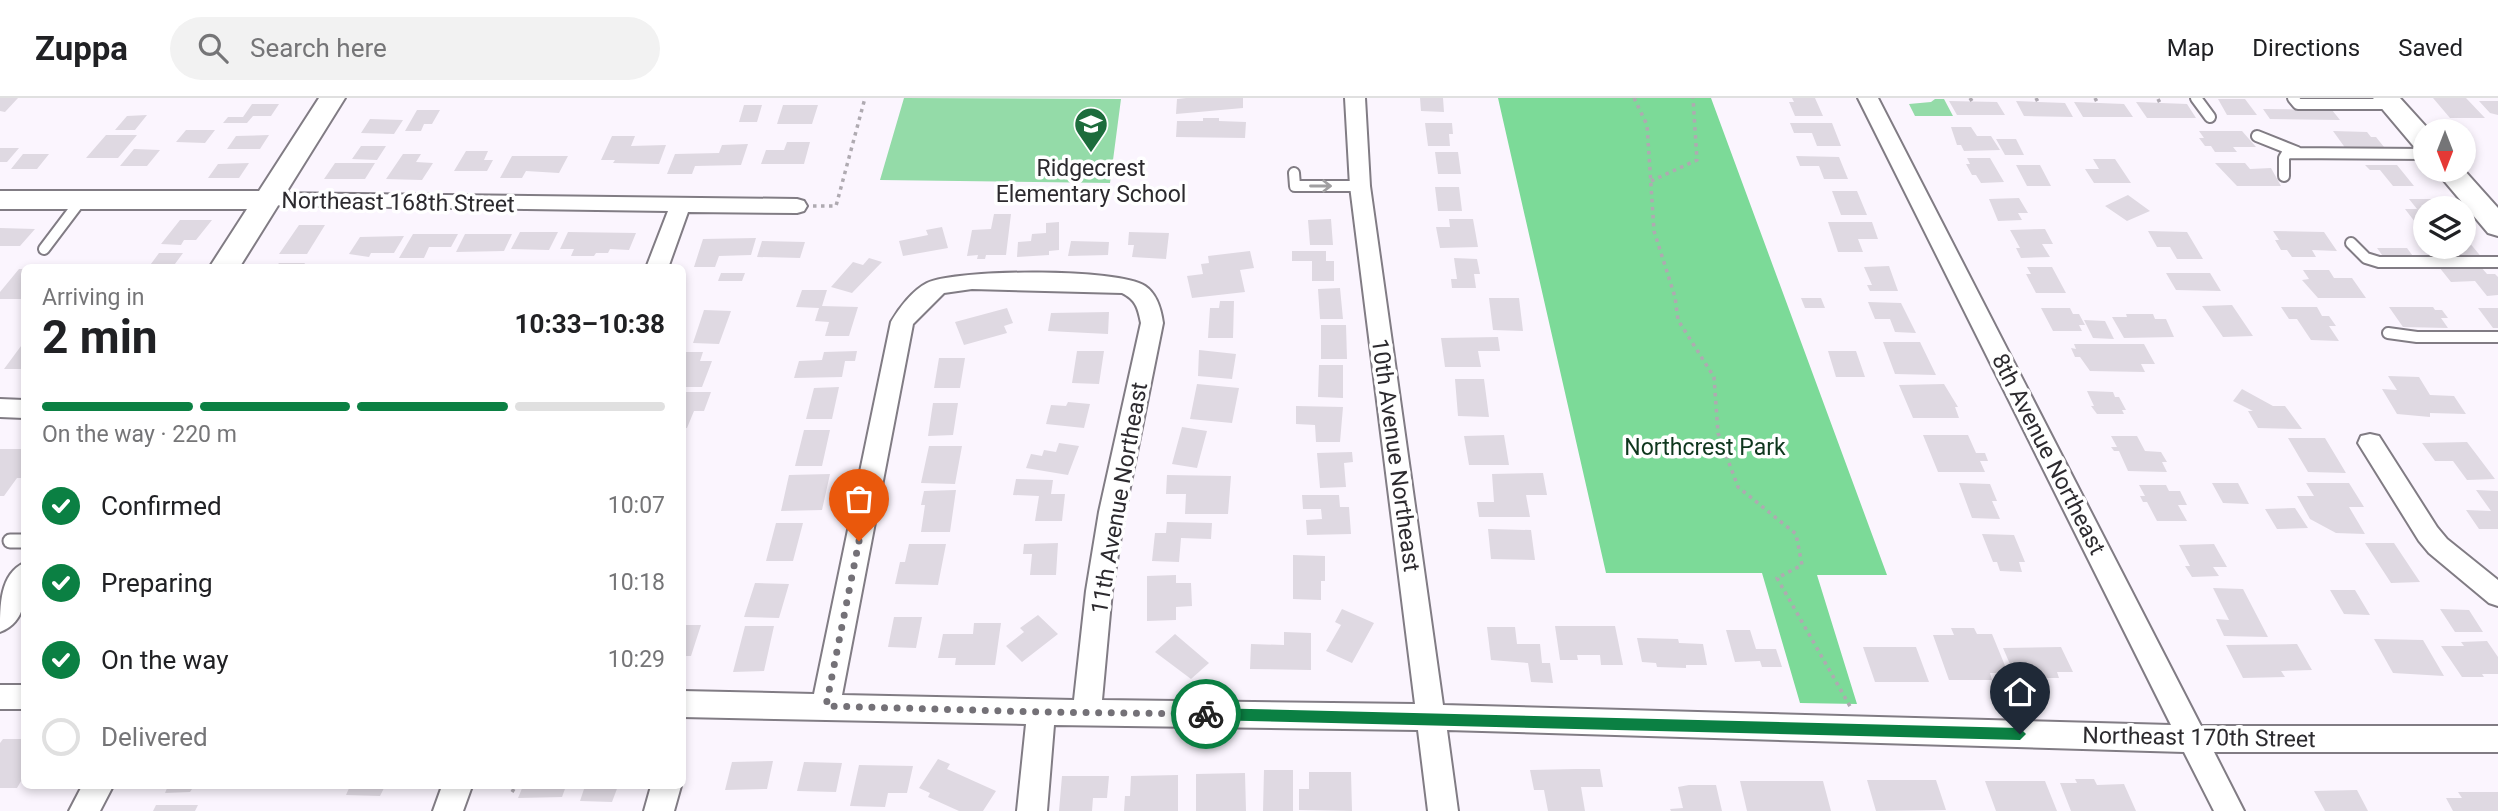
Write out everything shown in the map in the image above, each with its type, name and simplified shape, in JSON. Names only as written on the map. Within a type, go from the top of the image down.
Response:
[{"type":"street","points":[[227,264],[332,98]]},
{"type":"street","name":"10th Avenue Northeast","points":[[1355,98],[1360,186],[1443,811]]},
{"type":"street","name":"8th Avenue Northeast","points":[[1868,98],[2230,811]]},
{"type":"street","points":[[2388,101],[2413,129]]},
{"type":"street","points":[[2460,182],[2498,226]]},
{"type":"street","name":"Northeast 168th Street","points":[[0,200],[797,206]]},
{"type":"street","points":[[658,264],[680,206]]},
{"type":"street","name":"11th Avenue Northeast","points":[[826,706],[902,322],[921,300],[937,288],[967,281],[1124,285],[1138,290],[1149,303],[1152,323],[1112,512],[1099,591],[1087,712]]},
{"type":"street","points":[[0,408],[21,409]]},
{"type":"street","points":[[2370,443],[2438,546],[2498,594]]},
{"type":"street","points":[[0,614],[21,582]]},
{"type":"street","points":[[0,697],[21,697]]},
{"type":"street","name":"Northeast 170th Street","points":[[686,710],[826,706],[1432,717],[2194,739],[2498,739]]},
{"type":"street","points":[[1032,811],[1041,712]]},
{"type":"street","points":[[84,811],[96,789]]},
{"type":"street","points":[[447,811],[456,789]]},
{"type":"street","points":[[659,811],[665,789]]},
{"type":"lane","points":[[2196,98],[2210,117]]},
{"type":"lane","points":[[2293,98],[2298,104],[2388,101]]},
{"type":"lane","points":[[2256,136],[2297,152]]},
{"type":"lane","points":[[2284,176],[2284,158],[2287,153],[2413,154]]},
{"type":"lane","points":[[1294,173],[1295,186],[1360,186]]},
{"type":"lane","points":[[44,249],[82,200]]},
{"type":"lane","points":[[2351,243],[2366,258],[2379,262],[2498,262]]},
{"type":"lane","points":[[2388,333],[2417,337],[2498,337]]},
{"type":"path","points":[[797,206],[836,206],[865,98]]},
{"type":"path","points":[[1634,98],[1647,125],[1654,231],[1675,297],[1678,320],[1714,377],[1718,433],[1738,487],[1796,534],[1802,565],[1777,578],[1862,729]]},
{"type":"path","points":[[1651,181],[1697,160],[1693,98]]},
{"type":"green space","points":[[904,98],[1121,99],[1110,183],[880,180]]},
{"type":"green space","name":"Northcrest Park","points":[[1498,98],[1711,98],[1887,575],[1817,575],[1857,704],[1800,703],[1762,573],[1606,573]]},
{"type":"green space","points":[[1944,99],[1953,116],[1915,116],[1909,104],[1931,102]]},
{"type":"building","points":[[0,98],[18,98],[5,112],[0,111]]},
{"type":"building","points":[[1243,98],[1243,108],[1176,114],[1177,99]]},
{"type":"building","points":[[1420,98],[1443,98],[1444,112],[1421,111]]},
{"type":"building","points":[[1792,98],[1815,98],[1823,116],[1795,116],[1789,102],[1794,102]]},
{"type":"building","points":[[2433,98],[2466,98],[2485,118],[2450,118]]},
{"type":"building","points":[[2218,99],[2245,99],[2257,115],[2227,115]]},
{"type":"building","points":[[1949,101],[1997,102],[2005,115],[1957,115]]},
{"type":"building","points":[[2016,101],[2065,103],[2073,117],[2024,116]]},
{"type":"building","points":[[2479,101],[2498,101],[2498,115],[2490,113]]},
{"type":"building","points":[[2074,102],[2124,104],[2133,117],[2083,117]]},
{"type":"building","points":[[2136,102],[2187,104],[2196,118],[2147,118]]},
{"type":"building","points":[[252,104],[279,104],[271,116],[253,116],[247,123],[223,123],[228,117],[243,117]]},
{"type":"building","points":[[744,105],[762,105],[757,122],[739,122]]},
{"type":"building","points":[[783,105],[818,105],[812,124],[777,124]]},
{"type":"building","points":[[2263,109],[2332,110],[2340,120],[2270,119]]},
{"type":"building","points":[[417,110],[440,110],[432,124],[424,124],[421,131],[405,131]]},
{"type":"building","points":[[147,115],[135,130],[115,130],[127,116]]},
{"type":"building","points":[[1203,118],[1246,122],[1245,138],[1176,137],[1177,121],[1203,121]]},
{"type":"building","points":[[370,119],[403,120],[394,134],[361,133]]},
{"type":"building","points":[[1425,123],[1452,123],[1450,146],[1428,146]]},
{"type":"building","points":[[1790,123],[1832,123],[1841,146],[1817,146],[1812,133],[1794,133]]},
{"type":"building","points":[[1951,127],[1971,127],[1977,136],[1991,136],[2000,150],[1964,151],[1961,145],[1957,145]]},
{"type":"building","points":[[186,130],[215,130],[205,143],[176,142]]},
{"type":"building","points":[[2199,131],[2242,131],[2256,147],[2233,147],[2237,152],[2215,152],[2211,146],[2205,146],[2199,138],[2204,138]]},
{"type":"building","points":[[2333,131],[2367,132],[2371,137],[2376,137],[2384,147],[2379,147],[2384,153],[2346,149]]},
{"type":"building","points":[[106,135],[137,135],[118,158],[86,158]]},
{"type":"building","points":[[269,135],[260,149],[227,149],[236,136]]},
{"type":"building","points":[[612,136],[635,136],[631,146],[666,145],[659,164],[613,163],[615,160],[601,160]]},
{"type":"building","points":[[1996,139],[2016,139],[2024,155],[2005,155]]},
{"type":"building","points":[[787,142],[810,142],[804,164],[761,164],[766,150],[784,150]]},
{"type":"building","points":[[748,144],[741,165],[695,166],[692,174],[667,174],[675,154],[719,153],[722,145]]},
{"type":"building","points":[[361,146],[386,146],[377,160],[352,159]]},
{"type":"building","points":[[0,148],[19,148],[7,162],[0,162]]},
{"type":"building","points":[[134,149],[160,150],[147,166],[120,166]]},
{"type":"building","points":[[466,151],[488,151],[484,160],[493,160],[487,171],[454,171]]},
{"type":"building","points":[[1435,152],[1458,152],[1461,174],[1438,174]]},
{"type":"building","points":[[23,154],[49,154],[37,169],[11,169]]},
{"type":"building","points":[[403,154],[421,154],[416,162],[433,163],[422,180],[386,179]]},
{"type":"building","points":[[512,156],[568,156],[559,173],[526,171],[522,178],[500,178]]},
{"type":"building","points":[[1796,156],[1839,157],[1848,179],[1824,179],[1819,166],[1800,166]]},
{"type":"building","points":[[1967,158],[1990,158],[2004,182],[1981,183],[1976,175],[1972,175],[1966,164],[1970,164]]},
{"type":"building","points":[[2093,159],[2115,159],[2131,183],[2094,183],[2085,169],[2099,169]]},
{"type":"building","points":[[249,163],[239,178],[208,178],[218,164]]},
{"type":"building","points":[[335,163],[375,163],[365,179],[324,179]]},
{"type":"building","points":[[2215,163],[2245,163],[2250,169],[2271,168],[2281,186],[2237,186]]},
{"type":"building","points":[[2016,165],[2040,165],[2051,186],[2027,186]]},
{"type":"building","points":[[2365,165],[2397,165],[2414,186],[2393,186],[2380,170],[2370,170]]},
{"type":"building","points":[[1435,187],[1459,187],[1462,211],[1438,211]]},
{"type":"building","points":[[1832,191],[1857,191],[1867,215],[1841,215]]},
{"type":"building","points":[[2128,195],[2150,211],[2127,221],[2105,206]]},
{"type":"building","points":[[2019,198],[2028,213],[2018,213],[2022,220],[1998,221],[1989,199]]},
{"type":"building","points":[[2405,209],[2413,209],[2413,219]]},
{"type":"building","points":[[994,214],[1011,214],[1006,255],[986,255],[985,259],[977,259],[978,255],[967,256],[972,230],[991,229]]},
{"type":"building","points":[[1331,219],[1333,245],[1310,245],[1308,220]]},
{"type":"building","points":[[1449,219],[1473,219],[1478,247],[1440,248],[1436,227],[1450,227]]},
{"type":"building","points":[[180,220],[212,220],[196,240],[184,240],[181,245],[161,244]]},
{"type":"building","points":[[1059,222],[1059,250],[1049,251],[1049,255],[1017,257],[1018,242],[1031,241],[1032,234],[1046,233],[1046,223]]},
{"type":"building","points":[[1828,222],[1872,222],[1878,239],[1858,239],[1863,252],[1838,252]]},
{"type":"building","points":[[299,225],[325,225],[307,254],[279,254]]},
{"type":"building","points":[[942,227],[948,248],[903,256],[899,241],[928,235],[926,230]]},
{"type":"building","points":[[0,228],[35,229],[20,246],[0,246]]},
{"type":"building","points":[[2045,229],[2053,244],[2042,244],[2050,257],[2021,258],[2016,248],[2020,248],[2010,230]]},
{"type":"building","points":[[2148,231],[2187,232],[2203,259],[2177,259],[2170,247],[2157,247]]},
{"type":"building","points":[[2273,231],[2324,232],[2337,251],[2312,250],[2316,257],[2292,257],[2287,250],[2281,250]]},
{"type":"building","points":[[520,232],[558,232],[549,250],[511,249]]},
{"type":"building","points":[[568,232],[636,233],[629,250],[610,249],[608,253],[596,253],[594,256],[571,256],[574,249],[560,249]]},
{"type":"building","points":[[1129,232],[1169,233],[1166,259],[1132,257],[1134,245],[1128,245]]},
{"type":"building","points":[[413,234],[458,234],[451,247],[429,247],[424,258],[399,258]]},
{"type":"building","points":[[465,234],[512,234],[504,251],[456,252]]},
{"type":"building","points":[[404,236],[394,253],[371,253],[369,257],[349,254],[360,237]]},
{"type":"building","points":[[756,238],[751,255],[719,256],[715,267],[694,267],[703,239]]},
{"type":"building","points":[[762,241],[805,242],[800,258],[757,257]]},
{"type":"building","points":[[1071,241],[1109,242],[1108,255],[1068,256]]},
{"type":"building","points":[[2377,248],[2407,248],[2413,256],[2413,259],[2385,259]]},
{"type":"building","points":[[1250,251],[1254,268],[1240,270],[1245,292],[1192,298],[1187,276],[1203,274],[1201,264],[1209,263],[1208,256]]},
{"type":"building","points":[[1292,251],[1326,251],[1326,261],[1334,261],[1334,281],[1312,281],[1312,261],[1292,261]]},
{"type":"building","points":[[159,253],[183,253],[175,264],[151,264]]},
{"type":"building","points":[[869,258],[882,262],[852,293],[831,287],[853,262],[863,265]]},
{"type":"building","points":[[1454,258],[1477,259],[1480,274],[1474,274],[1476,288],[1452,288],[1451,279],[1457,279]]},
{"type":"building","points":[[1889,266],[1898,291],[1870,291],[1867,285],[1872,285],[1864,267]]},
{"type":"building","points":[[2027,267],[2052,267],[2066,293],[2036,293],[2026,274],[2031,274]]},
{"type":"building","points":[[2439,267],[2481,267],[2487,274],[2495,274],[2498,277],[2498,295],[2487,296],[2475,281],[2451,282]]},
{"type":"building","points":[[21,269],[21,299],[0,299],[0,292]]},
{"type":"building","points":[[2303,270],[2329,270],[2334,278],[2352,278],[2366,298],[2318,298],[2302,280],[2309,279]]},
{"type":"building","points":[[721,273],[745,273],[742,281],[718,281]]},
{"type":"building","points":[[2166,273],[2210,273],[2221,291],[2176,290]]},
{"type":"building","points":[[1340,288],[1343,319],[1320,319],[1318,289]]},
{"type":"building","points":[[802,290],[827,290],[822,306],[858,307],[849,336],[825,336],[829,322],[815,321],[819,308],[796,307]]},
{"type":"building","points":[[1489,298],[1519,298],[1523,331],[1493,330]]},
{"type":"building","points":[[1801,298],[1821,298],[1825,308],[1805,308]]},
{"type":"building","points":[[1220,301],[1234,301],[1233,338],[1208,338],[1210,308],[1219,308]]},
{"type":"building","points":[[1868,302],[1901,303],[1916,333],[1895,332],[1890,319],[1875,319]]},
{"type":"building","points":[[2232,305],[2253,336],[2223,337],[2202,306]]},
{"type":"building","points":[[2281,307],[2317,307],[2322,316],[2329,316],[2336,326],[2329,326],[2339,341],[2311,340],[2297,319],[2289,319]]},
{"type":"building","points":[[2389,307],[2433,307],[2435,310],[2442,310],[2448,318],[2441,318],[2448,328],[2403,327]]},
{"type":"building","points":[[1007,308],[1013,323],[1004,326],[1007,333],[964,345],[955,322]]},
{"type":"building","points":[[2041,308],[2070,308],[2073,314],[2079,314],[2085,325],[2079,325],[2082,331],[2053,331]]},
{"type":"building","points":[[2478,308],[2498,308],[2498,328],[2493,328]]},
{"type":"building","points":[[704,310],[731,311],[719,344],[693,343]]},
{"type":"building","points":[[1109,312],[1108,334],[1048,331],[1051,313]]},
{"type":"building","points":[[2126,314],[2153,314],[2155,319],[2166,319],[2174,337],[2124,338],[2112,317],[2127,317]]},
{"type":"building","points":[[2084,320],[2105,321],[2114,339],[2093,338]]},
{"type":"building","points":[[1321,325],[1346,325],[1347,359],[1321,359]]},
{"type":"building","points":[[1498,337],[1500,351],[1478,351],[1481,367],[1445,367],[1441,338]]},
{"type":"building","points":[[1883,342],[1920,342],[1936,375],[1895,374]]},
{"type":"building","points":[[2074,344],[2144,344],[2155,364],[2141,364],[2145,372],[2090,371],[2080,357],[2075,357],[2071,348],[2076,349]]},
{"type":"building","points":[[21,346],[21,369],[4,369]]},
{"type":"building","points":[[1199,350],[1236,354],[1232,379],[1198,376]]},
{"type":"building","points":[[857,351],[855,361],[845,361],[842,377],[794,378],[799,361],[822,360],[824,352]]},
{"type":"building","points":[[1077,351],[1104,351],[1099,384],[1072,383]]},
{"type":"building","points":[[1828,351],[1856,351],[1865,377],[1836,377]]},
{"type":"building","points":[[686,352],[703,352],[700,361],[712,361],[702,387],[686,387]]},
{"type":"building","points":[[939,358],[965,358],[960,388],[934,388]]},
{"type":"building","points":[[1319,365],[1343,365],[1343,398],[1318,397]]},
{"type":"building","points":[[2388,376],[2419,377],[2430,395],[2454,396],[2466,414],[2430,413],[2430,417],[2397,414],[2382,389],[2397,390]]},
{"type":"building","points":[[1455,379],[1484,379],[1489,417],[1458,416]]},
{"type":"building","points":[[1197,384],[1239,388],[1232,423],[1190,419]]},
{"type":"building","points":[[1944,384],[1958,407],[1955,407],[1959,418],[1913,418],[1899,385]]},
{"type":"building","points":[[839,387],[832,419],[806,419],[814,388]]},
{"type":"building","points":[[2242,389],[2273,406],[2285,406],[2302,429],[2258,428],[2248,411],[2253,411],[2233,401]]},
{"type":"building","points":[[2087,391],[2113,392],[2126,410],[2122,410],[2124,414],[2097,414],[2091,406],[2094,406]]},
{"type":"building","points":[[686,392],[711,392],[704,411],[694,411],[687,428]]},
{"type":"building","points":[[1068,402],[1090,404],[1084,428],[1046,424],[1051,405],[1066,406]]},
{"type":"building","points":[[933,403],[958,403],[953,435],[928,436]]},
{"type":"building","points":[[1296,406],[1343,407],[1340,442],[1316,442],[1315,425],[1296,424]]},
{"type":"building","points":[[1182,427],[1207,431],[1197,468],[1172,464]]},
{"type":"building","points":[[804,430],[830,430],[822,466],[795,466]]},
{"type":"building","points":[[1504,435],[1509,465],[1469,465],[1464,436]]},
{"type":"building","points":[[1923,435],[1968,435],[1976,453],[1985,453],[1988,461],[1980,461],[1985,472],[1938,472]]},
{"type":"building","points":[[2111,436],[2137,436],[2145,451],[2161,452],[2167,462],[2162,462],[2167,472],[2128,471],[2119,451],[2114,451],[2111,447],[2117,447]]},
{"type":"building","points":[[2288,438],[2325,438],[2346,473],[2308,472]]},
{"type":"building","points":[[2467,442],[2495,479],[2467,480],[2453,461],[2435,461],[2422,443]]},
{"type":"building","points":[[1059,443],[1079,446],[1068,475],[1026,468],[1031,454],[1042,456],[1044,450],[1056,452]]},
{"type":"building","points":[[929,446],[962,446],[955,484],[921,483]]},
{"type":"building","points":[[0,449],[21,449],[21,478],[17,478],[4,496],[0,496]]},
{"type":"building","points":[[1352,452],[1353,462],[1344,463],[1346,487],[1320,488],[1317,453]]},
{"type":"building","points":[[1543,473],[1547,495],[1526,495],[1530,517],[1479,517],[1477,502],[1494,502],[1492,474]]},
{"type":"building","points":[[830,474],[822,510],[781,511],[789,475]]},
{"type":"building","points":[[1167,475],[1231,476],[1228,514],[1185,514],[1186,494],[1166,494]]},
{"type":"building","points":[[1016,479],[1053,480],[1051,494],[1065,494],[1062,521],[1035,521],[1039,496],[1013,495]]},
{"type":"building","points":[[1959,483],[1990,484],[1997,501],[1992,501],[2000,519],[1972,518]]},
{"type":"building","points":[[2212,483],[2238,483],[2249,504],[2223,503]]},
{"type":"building","points":[[2306,483],[2349,483],[2364,507],[2349,507],[2365,534],[2336,533],[2310,519],[2297,496],[2314,496]]},
{"type":"building","points":[[2139,485],[2166,485],[2169,491],[2180,491],[2187,505],[2178,505],[2187,521],[2157,521],[2147,502],[2143,502],[2140,496],[2145,496]]},
{"type":"building","points":[[956,490],[950,532],[921,532],[924,491]]},
{"type":"building","points":[[2476,490],[2498,491],[2498,529],[2479,529],[2466,510],[2491,511]]},
{"type":"building","points":[[1302,495],[1339,495],[1340,507],[1349,507],[1351,534],[1307,535],[1306,520],[1322,519],[1321,509],[1303,509]]},
{"type":"building","points":[[2295,508],[2308,528],[2277,529],[2265,509]]},
{"type":"building","points":[[1167,522],[1212,523],[1211,539],[1181,538],[1179,562],[1152,561],[1155,533],[1166,533]]},
{"type":"building","points":[[776,523],[803,523],[793,561],[766,561]]},
{"type":"building","points":[[1488,529],[1531,530],[1535,560],[1491,559]]},
{"type":"building","points":[[1982,534],[2014,535],[2025,562],[2019,562],[2022,572],[2000,571],[1997,562],[1993,562]]},
{"type":"building","points":[[1058,543],[1056,575],[1030,575],[1032,554],[1023,554],[1024,544]]},
{"type":"building","points":[[2365,543],[2394,543],[2420,582],[2391,583]]},
{"type":"building","points":[[909,544],[946,544],[938,585],[895,584],[900,562],[905,562]]},
{"type":"building","points":[[2214,544],[2227,567],[2213,567],[2219,576],[2192,577],[2185,566],[2190,566],[2179,545]]},
{"type":"building","points":[[1293,555],[1325,556],[1325,581],[1321,581],[1321,600],[1293,599]]},
{"type":"building","points":[[1176,575],[1176,583],[1191,583],[1192,606],[1176,607],[1176,620],[1147,621],[1147,576]]},
{"type":"building","points":[[755,583],[789,584],[779,618],[744,617]]},
{"type":"building","points":[[2213,588],[2243,589],[2268,637],[2224,636],[2216,619],[2229,620]]},
{"type":"building","points":[[2330,590],[2355,590],[2370,615],[2344,614]]},
{"type":"building","points":[[1342,609],[1374,623],[1352,663],[1326,651],[1341,625],[1335,622]]},
{"type":"building","points":[[2440,609],[2469,610],[2483,632],[2455,632]]},
{"type":"building","points":[[1038,615],[1058,634],[1022,662],[1006,646],[1024,632],[1020,628]]},
{"type":"building","points":[[894,617],[922,617],[916,648],[888,647]]},
{"type":"building","points":[[974,623],[1001,623],[995,665],[955,665],[956,658],[938,658],[943,634],[973,634]]},
{"type":"building","points":[[686,625],[701,625],[691,656],[686,656]]},
{"type":"building","points":[[745,626],[774,626],[764,671],[733,672]]},
{"type":"building","points":[[1555,626],[1615,626],[1623,665],[1601,665],[1600,655],[1577,655],[1578,660],[1560,660]]},
{"type":"building","points":[[1487,627],[1515,627],[1517,644],[1540,644],[1542,663],[1550,663],[1553,683],[1531,682],[1528,663],[1491,660]]},
{"type":"building","points":[[1951,628],[1974,628],[1977,634],[1992,634],[2008,673],[1990,673],[1992,680],[1949,680],[1933,635],[1954,635]]},
{"type":"building","points":[[1726,630],[1750,630],[1756,649],[1776,649],[1782,667],[1762,667],[1760,661],[1735,662]]},
{"type":"building","points":[[1284,632],[1311,633],[1311,670],[1250,669],[1251,644],[1284,645]]},
{"type":"building","points":[[1175,634],[1209,663],[1191,679],[1155,652]]},
{"type":"building","points":[[1637,638],[1678,639],[1679,643],[1703,644],[1707,665],[1686,665],[1686,668],[1657,667],[1656,663],[1642,662]]},
{"type":"building","points":[[2374,639],[2423,640],[2444,676],[2393,673]]},
{"type":"building","points":[[2487,641],[2498,657],[2498,674],[2482,674],[2484,677],[2462,677],[2441,646],[2464,646],[2461,642]]},
{"type":"building","points":[[2297,644],[2312,670],[2281,671],[2285,677],[2243,678],[2226,645]]},
{"type":"building","points":[[1863,647],[1916,647],[1929,682],[1875,682]]},
{"type":"building","points":[[2061,647],[2073,672],[2057,672],[2059,678],[2016,678],[2003,648]]},
{"type":"building","points":[[3,739],[21,739],[21,781],[17,788],[0,788],[0,743]]},
{"type":"building","points":[[938,759],[950,764],[947,769],[996,791],[983,811],[959,811],[928,797],[930,793],[919,788]]},
{"type":"building","points":[[773,761],[767,789],[725,790],[732,762]]},
{"type":"building","points":[[804,762],[842,763],[836,792],[797,791]]},
{"type":"building","points":[[859,765],[913,766],[907,793],[888,793],[885,807],[850,806]]},
{"type":"building","points":[[1600,769],[1603,787],[1581,787],[1585,811],[1548,811],[1544,790],[1534,790],[1530,770]]},
{"type":"building","points":[[1264,770],[1293,770],[1293,811],[1263,811]]},
{"type":"building","points":[[1309,772],[1351,772],[1352,811],[1299,810],[1299,789],[1309,789]]},
{"type":"building","points":[[1245,773],[1246,811],[1196,811],[1196,774]]},
{"type":"building","points":[[1178,775],[1178,811],[1124,811],[1125,796],[1130,796],[1131,776]]},
{"type":"building","points":[[1062,776],[1109,776],[1107,798],[1093,798],[1092,811],[1059,811]]},
{"type":"building","points":[[2075,779],[2094,779],[2097,785],[2124,784],[2136,811],[2071,811],[2060,783],[2077,783]]},
{"type":"building","points":[[1867,780],[1936,780],[1946,810],[1876,811]]},
{"type":"building","points":[[1740,781],[1823,781],[1831,811],[1747,811]]},
{"type":"building","points":[[1985,781],[2045,781],[2057,811],[1996,811]]},
{"type":"building","points":[[1716,785],[1722,811],[1671,811],[1670,809],[1683,808],[1678,787]]},
{"type":"building","points":[[167,789],[192,789],[190,792],[165,793]]},
{"type":"building","points":[[349,789],[384,789],[380,796],[346,795]]},
{"type":"building","points":[[522,789],[565,789],[562,797],[518,798]]},
{"type":"building","points":[[584,789],[617,789],[612,802],[580,801]]},
{"type":"building","points":[[2357,790],[2368,811],[2325,811],[2314,791]]},
{"type":"building","points":[[2458,792],[2498,792],[2498,811],[2453,811],[2446,798],[2462,798]]},
{"type":"building","points":[[156,805],[198,805],[195,811],[153,811]]},
{"type":"way so far","points":[[859,541],[826,706],[1206,714]]},
{"type":"place","name":"Ridgecrest Elementary School","points":[[1091,154]]},
{"type":"route","points":[[1206,714],[1432,717],[2020,734]]}]
